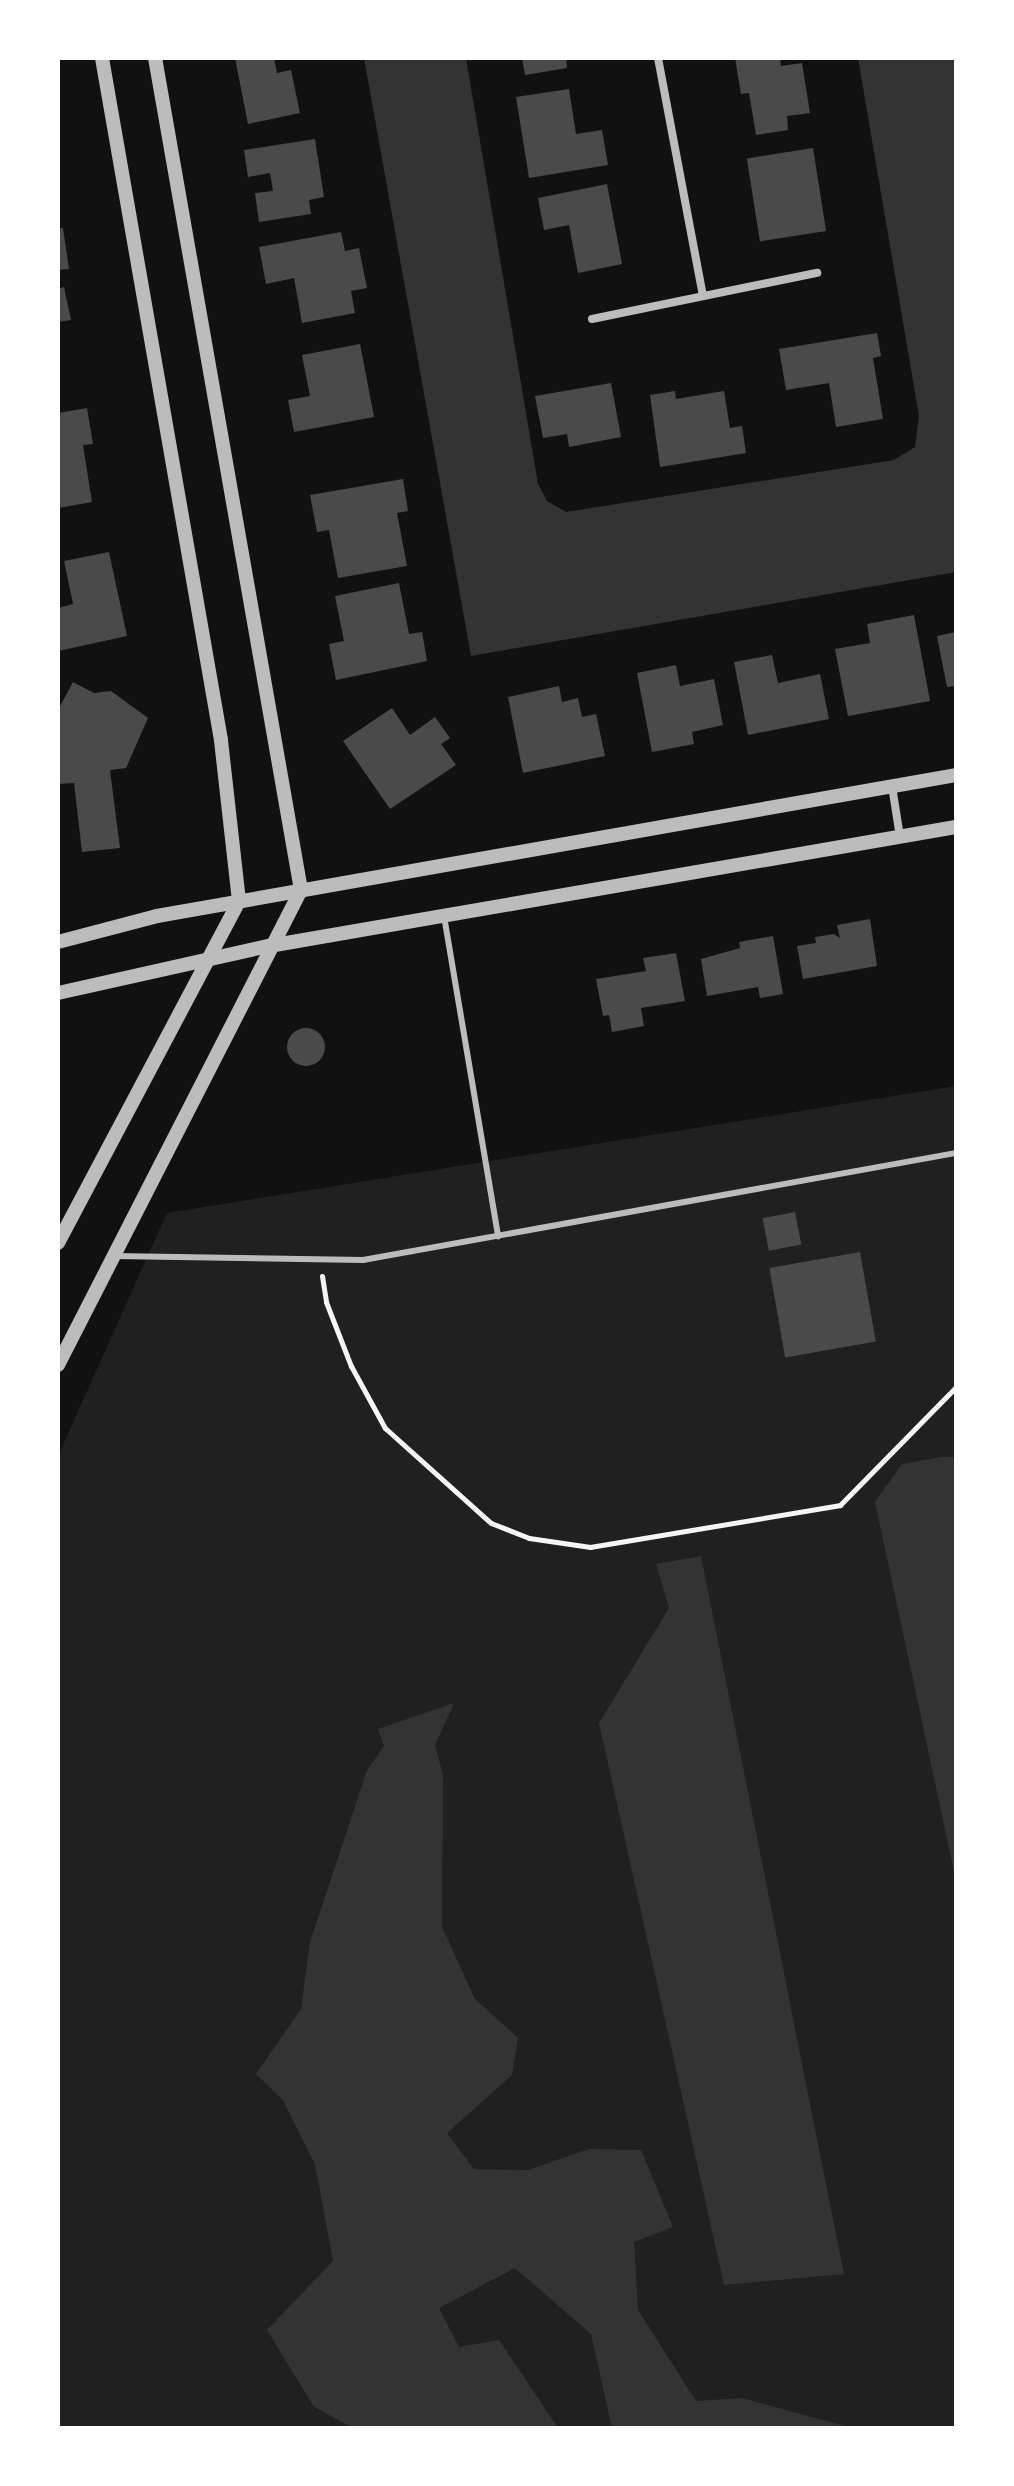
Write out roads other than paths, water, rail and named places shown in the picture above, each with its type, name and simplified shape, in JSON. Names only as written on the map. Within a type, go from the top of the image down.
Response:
[{"type":"street","points":[[58,1243],[205,959],[239,901],[221,740],[102,58]]},
{"type":"street","points":[[58,1365],[269,946],[301,890],[155,58]]},
{"type":"street","points":[[658,58],[703,296]]},
{"type":"street","points":[[592,319],[817,273]]},
{"type":"street","points":[[58,942],[239,901],[956,775]]},
{"type":"street","points":[[892,786],[900,837]]},
{"type":"street","points":[[58,993],[269,946],[956,827]]},
{"type":"lane","points":[[444,916],[498,1236]]},
{"type":"lane","points":[[111,1256],[320,1262],[385,1257],[956,1153]]}]
